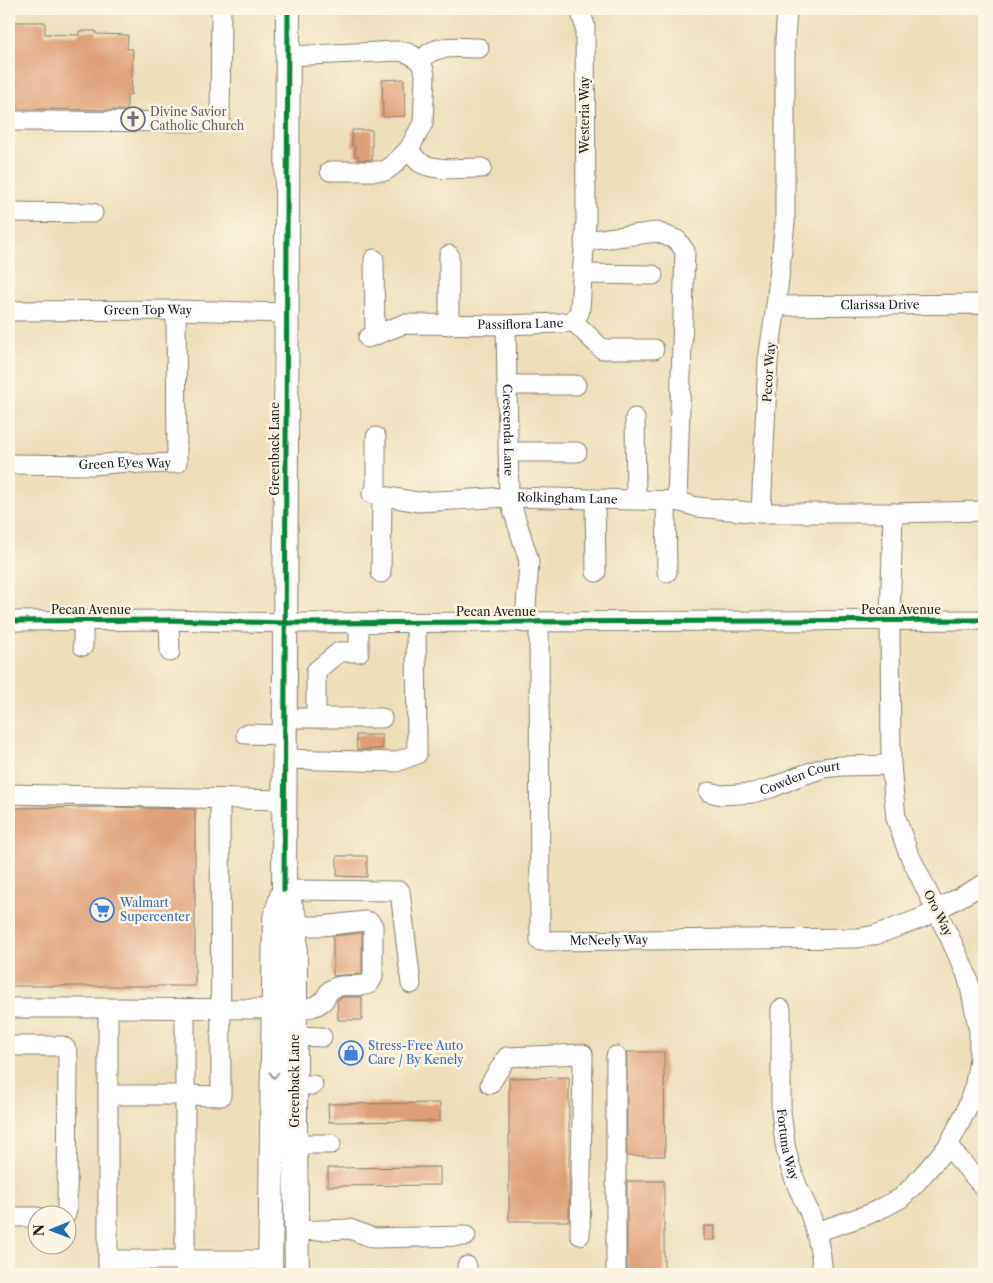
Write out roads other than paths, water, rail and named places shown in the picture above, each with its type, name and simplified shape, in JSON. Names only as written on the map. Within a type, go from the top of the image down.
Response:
[{"type":"main road","name":"Greenback Lane","points":[[285,1009],[284,964],[275,956],[285,926],[295,918],[284,890],[288,9]]},
{"type":"main road","name":"Greenback Lane","points":[[285,926],[284,1144],[297,1230],[297,1274]]},
{"type":"main road","points":[[285,1009],[282,1018],[286,1039],[295,1043]]},
{"type":"main road","name":"Greenback Lane","points":[[270,1267],[272,1172],[284,1144],[304,1085],[295,1043]]},
{"type":"main road","points":[[272,1172],[284,1180],[284,1220],[297,1230]]},
{"type":"street","points":[[9,121],[220,122],[221,9]]},
{"type":"street","name":"Westeria Way","points":[[580,9],[585,26],[586,221]]},
{"type":"street","name":"Pecor Way","points":[[761,513],[768,360],[785,222],[785,40],[787,9]]},
{"type":"street","points":[[421,63],[427,55],[436,50],[479,48]]},
{"type":"street","points":[[288,56],[399,51],[412,55],[421,63],[424,69],[424,123],[409,149],[385,171],[330,171]]},
{"type":"street","points":[[409,149],[418,161],[429,167],[482,168]]},
{"type":"street","points":[[9,212],[93,213]]},
{"type":"street","name":"Passiflora Lane","points":[[374,259],[371,337],[404,324],[506,325],[566,323],[574,321],[579,311],[586,221]]},
{"type":"street","points":[[584,241],[657,232],[677,240],[685,251],[667,572]]},
{"type":"street","points":[[449,255],[449,325]]},
{"type":"street","points":[[583,274],[653,274]]},
{"type":"street","name":"Clarissa Drive","points":[[776,306],[984,304]]},
{"type":"street","name":"Green Top Way","points":[[9,311],[176,310],[286,313]]},
{"type":"street","name":"Green Eyes Way","points":[[9,464],[93,465],[128,462],[177,464],[176,310]]},
{"type":"street","points":[[574,321],[602,350],[654,349]]},
{"type":"street","name":"Crescenda Lane","points":[[506,325],[509,498],[529,561],[532,622]]},
{"type":"street","points":[[507,385],[576,385]]},
{"type":"street","points":[[635,418],[636,500]]},
{"type":"street","points":[[376,437],[381,573]]},
{"type":"street","points":[[508,452],[577,452]]},
{"type":"street","name":"Rolkingham Lane","points":[[377,495],[418,502],[509,498],[672,501],[697,508],[761,513]]},
{"type":"street","points":[[595,499],[596,572]]},
{"type":"street","points":[[761,513],[984,511]]},
{"type":"street","name":"Oro Way","points":[[816,1232],[867,1215],[901,1198],[920,1178],[948,1146],[966,1111],[975,1084],[978,1059],[979,1031],[966,973],[902,838],[896,818],[891,765],[890,620],[894,513]]},
{"type":"street","points":[[83,620],[83,646]]},
{"type":"street","points":[[169,620],[170,652]]},
{"type":"street","name":"Pecan Avenue","points":[[9,621],[169,620],[284,624],[359,622],[984,620]]},
{"type":"street","points":[[316,718],[316,671],[339,652],[359,652],[359,622]]},
{"type":"street","points":[[284,759],[396,762],[417,754],[416,622]]},
{"type":"street","name":"McNeely Way","points":[[532,622],[540,941],[857,938],[875,935],[922,918],[984,884]]},
{"type":"street","points":[[246,734],[316,718],[382,718]]},
{"type":"street","name":"Cowden Court","points":[[709,792],[722,794],[753,793],[823,768],[891,765]]},
{"type":"street","points":[[9,794],[284,800]]},
{"type":"street","points":[[108,1095],[220,1096],[220,799]]},
{"type":"street","points":[[284,890],[400,891],[411,984]]},
{"type":"street","points":[[9,1008],[220,1010],[309,1008],[319,1004],[326,998],[330,990],[336,987],[364,986],[369,984],[373,977],[374,931],[370,922],[322,926],[285,926]]},
{"type":"street","points":[[108,1008],[108,1267],[270,1267]]},
{"type":"street","points":[[185,1009],[185,1267]]},
{"type":"street","name":"Fortuna Way","points":[[781,1009],[781,1111],[785,1144],[793,1173],[816,1232],[823,1274]]},
{"type":"street","points":[[295,1043],[322,1037]]},
{"type":"street","points":[[9,1046],[62,1046],[67,1051],[68,1206]]},
{"type":"street","points":[[490,1084],[507,1057],[583,1054],[580,1235]]},
{"type":"street","points":[[616,1056],[616,1274]]},
{"type":"street","points":[[284,1144],[331,1144]]},
{"type":"street","points":[[948,1146],[984,1188]]},
{"type":"street","points":[[9,1217],[28,1217]]},
{"type":"street","points":[[297,1230],[350,1229],[373,1238],[466,1236]]},
{"type":"place","name":"Divine Savior Catholic Church","points":[[133,119]]},
{"type":"place","name":"Walmart Supercenter","points":[[102,910]]},
{"type":"place","name":"Stress-Free Auto Care / By Kenely","points":[[351,1053]]}]
